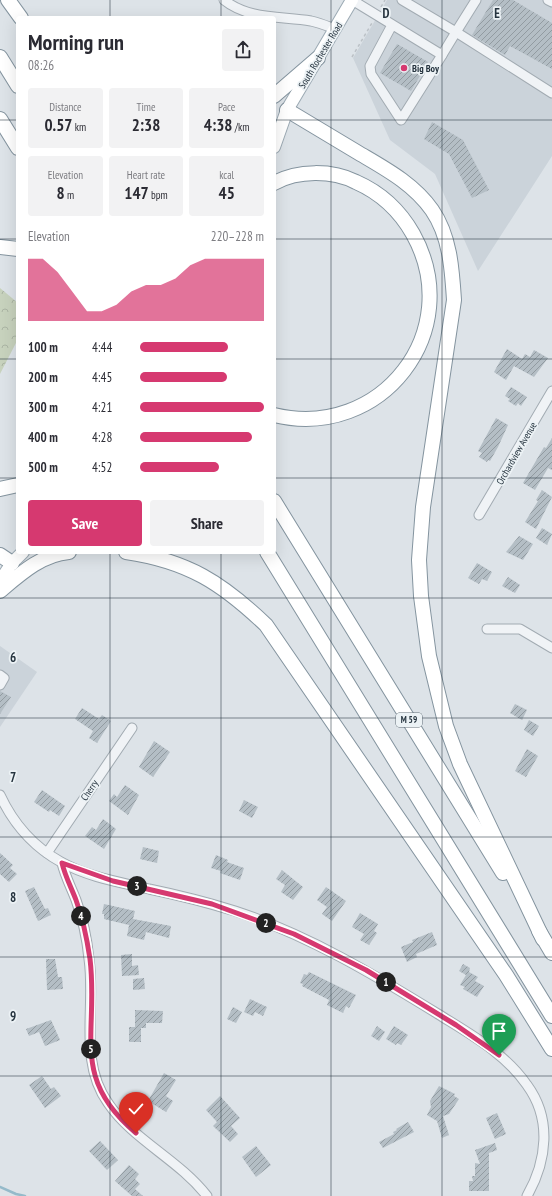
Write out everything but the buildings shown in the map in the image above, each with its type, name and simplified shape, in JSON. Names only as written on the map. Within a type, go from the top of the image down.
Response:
[{"type":"highway","points":[[8,0],[20,16]]},
{"type":"highway","points":[[0,57],[16,83]]},
{"type":"highway","points":[[276,94],[318,58]]},
{"type":"highway","points":[[287,110],[401,179],[419,194],[432,210],[442,230],[449,252],[454,300],[423,507],[420,560],[420,596],[429,656],[440,707],[450,738],[470,786],[543,938]]},
{"type":"highway","points":[[0,119],[16,145]]},
{"type":"highway","points":[[276,182],[303,174],[325,174],[349,178],[369,187],[389,202],[408,225],[427,264],[430,284],[428,319],[420,346],[398,379],[377,397],[358,408],[335,416],[298,419],[276,415]]},
{"type":"highway","points":[[0,247],[16,249]]},
{"type":"highway","points":[[0,490],[16,485]]},
{"type":"highway","name":"M 59","points":[[276,504],[552,953]]},
{"type":"highway","points":[[0,591],[38,562],[58,554]]},
{"type":"highway","points":[[136,554],[184,566],[222,587],[266,625],[506,975],[552,1049]]},
{"type":"highway","points":[[268,554],[552,1016]]},
{"type":"highway","points":[[0,555],[12,563]]},
{"type":"main road","name":"South Rochester Road","points":[[276,141],[287,110],[352,0]]},
{"type":"main road","name":"South Rochester Road","points":[[276,122],[287,110]]},
{"type":"main road","points":[[12,563],[16,552]]},
{"type":"main road","points":[[0,581],[12,563],[21,554]]},
{"type":"street","points":[[224,0],[242,11],[253,15],[263,16]]},
{"type":"street","points":[[352,0],[442,55]]},
{"type":"street","points":[[402,0],[456,32],[552,93]]},
{"type":"street","points":[[392,25],[370,66],[371,74],[401,120],[476,0]]},
{"type":"street","points":[[276,17],[311,21],[335,29]]},
{"type":"street","name":"Orchardview Avenue","points":[[479,515],[552,391]]},
{"type":"street","points":[[487,629],[520,629],[552,648]]},
{"type":"street","points":[[0,675],[4,678],[0,684]]},
{"type":"street","name":"Cherry","points":[[47,853],[132,728]]},
{"type":"street","points":[[0,795],[10,814],[25,834],[47,853],[62,863],[113,881],[189,898],[236,912],[320,946],[366,970],[479,1040],[508,1063],[528,1085],[534,1096],[542,1121],[544,1140],[539,1169],[527,1196]]},
{"type":"street","points":[[62,863],[86,936],[91,979],[90,1052],[92,1068],[100,1090],[114,1112],[124,1122],[179,1166],[207,1196]]},
{"type":"path","points":[[379,9],[384,0]]},
{"type":"path","points":[[352,57],[373,20]]},
{"type":"shaded area","points":[[387,0],[552,0],[552,156],[478,271],[435,174],[390,140],[353,58]]},
{"type":"shaded area","points":[[0,646],[37,672],[0,727]]},
{"type":"green space","points":[[0,288],[16,301],[16,343],[0,374]]},
{"type":"waterway","points":[[0,1187],[25,1196]]},
{"type":"place","name":"Big Boy","points":[[404,68]]},
{"type":"route","points":[[136,1133],[114,1112],[107,1102],[100,1090],[92,1068],[90,1052],[90,960],[81,917],[62,863],[113,881],[212,904],[294,934],[341,956],[366,970],[456,1025],[499,1055]]}]
